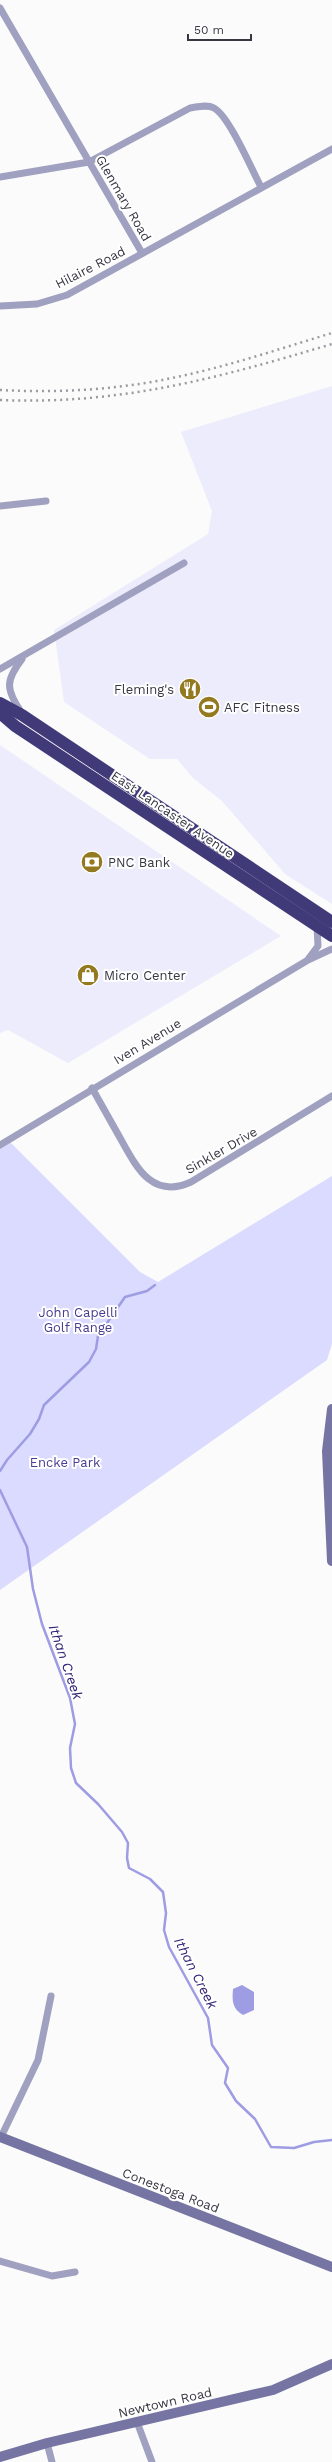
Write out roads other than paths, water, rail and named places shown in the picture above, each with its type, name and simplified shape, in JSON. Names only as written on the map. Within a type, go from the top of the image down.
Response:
[{"type":"highway","name":"East Lancaster Avenue","points":[[0,703],[22,714],[332,922]]},
{"type":"highway","name":"East Lancaster Avenue","points":[[0,713],[15,726],[332,936]]},
{"type":"main road","points":[[332,1409],[327,1451],[332,1561]]},
{"type":"main road","name":"Conestoga Road","points":[[1,2137],[332,2267]]},
{"type":"main road","name":"Newtown Road","points":[[0,2457],[47,2444],[273,2390],[332,2364]]},
{"type":"street","name":"Glenmary Road","points":[[0,8],[142,253],[332,149]]},
{"type":"street","points":[[0,177],[89,162],[190,108],[204,106],[214,108],[224,117],[261,187]]},
{"type":"street","name":"Hilaire Road","points":[[0,306],[36,304],[67,294],[142,253]]},
{"type":"street","points":[[0,506],[46,501]]},
{"type":"street","points":[[0,669],[184,563]]},
{"type":"street","points":[[22,714],[12,700],[8,683],[13,671],[23,657]]},
{"type":"street","name":"Iven Avenue","points":[[308,960],[318,946],[317,926]]},
{"type":"street","name":"Iven Avenue","points":[[0,1145],[92,1088],[308,960],[332,949]]},
{"type":"street","name":"Sinkler Drive","points":[[92,1088],[137,1167],[152,1182],[170,1187],[191,1182],[332,1096]]},
{"type":"street","points":[[1,2137],[38,2060],[52,1996]]},
{"type":"street","points":[[0,2261],[52,2276],[75,2272]]},
{"type":"street","points":[[137,2422],[152,2462]]},
{"type":"street","points":[[47,2444],[52,2462]]},
{"type":"water","points":[[242,1985],[254,1992],[254,2010],[243,2015],[239,2013],[235,2007],[233,1997],[233,1989]]},
{"type":"waterway","points":[[0,1471],[7,1460],[30,1434],[39,1419],[44,1405],[89,1362],[96,1349],[98,1336],[125,1297],[147,1291],[155,1285]]},
{"type":"waterway","name":"Ithan Creek","points":[[0,1490],[27,1547],[33,1589],[42,1624],[70,1698],[75,1724],[70,1748],[71,1768],[76,1783],[98,1804],[122,1832],[128,1843],[127,1858],[129,1868],[150,1879],[163,1892],[166,1913],[164,1930],[169,1947],[208,2018],[212,2045],[228,2068],[225,2083],[236,2101],[255,2119],[271,2147],[294,2148],[314,2142],[332,2140]]},
{"type":"railway","points":[[0,390],[86,390],[151,382],[192,374],[332,333]]},
{"type":"railway","points":[[0,400],[87,398],[169,387],[249,368],[332,344]]},
{"type":"place","name":"Fleming's","points":[[190,689]]},
{"type":"place","name":"AFC Fitness","points":[[209,707]]},
{"type":"place","name":"PNC Bank","points":[[92,862]]},
{"type":"place","name":"Micro Center","points":[[88,975]]},
{"type":"park label","name":"John Capelli Golf Range","points":[[78,1320]]},
{"type":"park label","name":"Encke Park","points":[[65,1462]]}]
